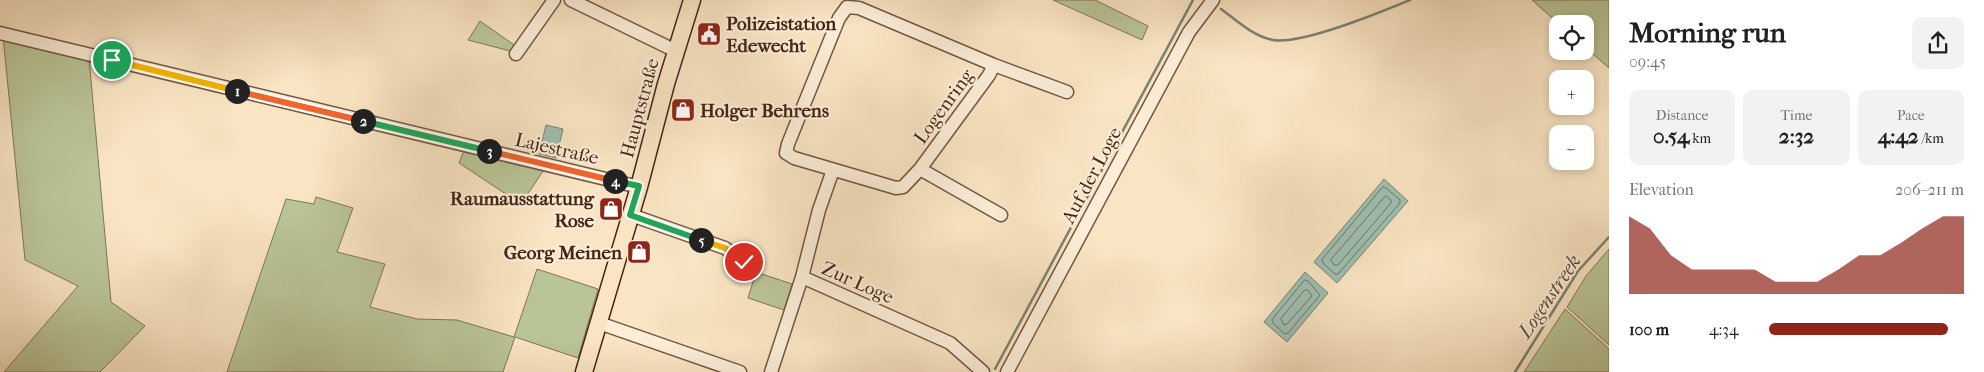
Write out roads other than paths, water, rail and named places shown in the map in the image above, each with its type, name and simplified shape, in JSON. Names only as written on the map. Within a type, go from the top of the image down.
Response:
[{"type":"main road","name":"Hauptstraße","points":[[584,372],[692,0]]},
{"type":"street","points":[[516,54],[554,0]]},
{"type":"street","points":[[571,0],[676,51]]},
{"type":"street","name":"Auf der Loge","points":[[1007,372],[1189,32],[1214,0]]},
{"type":"street","name":"Logenring","points":[[994,65],[989,75],[920,169],[903,187],[896,188],[833,170],[794,158],[786,153],[839,18],[848,7],[859,8],[994,65],[1067,92]]},
{"type":"street","name":"Lajestraße","points":[[0,33],[639,186]]},
{"type":"street","name":"Logenring","points":[[920,169],[1001,216]]},
{"type":"street","points":[[802,278],[819,210],[833,170]]},
{"type":"street","points":[[630,215],[725,248],[744,262]]},
{"type":"street","name":"Zur Loge","points":[[771,372],[802,278],[950,343],[983,372]]},
{"type":"street","points":[[599,323],[740,372]]},
{"type":"water","points":[[546,125],[563,129],[556,158],[539,154]]},
{"type":"water","points":[[1384,179],[1408,201],[1337,283],[1314,262]]},
{"type":"water","points":[[1305,272],[1328,293],[1287,342],[1264,322]]},
{"type":"waterway","points":[[995,369],[1193,0]]},
{"type":"waterway","points":[[1221,9],[1246,28],[1259,35],[1273,40],[1286,40],[1321,33],[1410,0]]},
{"type":"waterway","name":"Logenstreek","points":[[1515,372],[1578,271],[1609,237]]},
{"type":"place","name":"Polizeistation Edewecht","points":[[709,34]]},
{"type":"place","name":"Holger Behrens","points":[[683,110]]},
{"type":"place","name":"Raumausstattung Rose","points":[[611,209]]},
{"type":"place","name":"Georg Meinen","points":[[639,252]]}]
